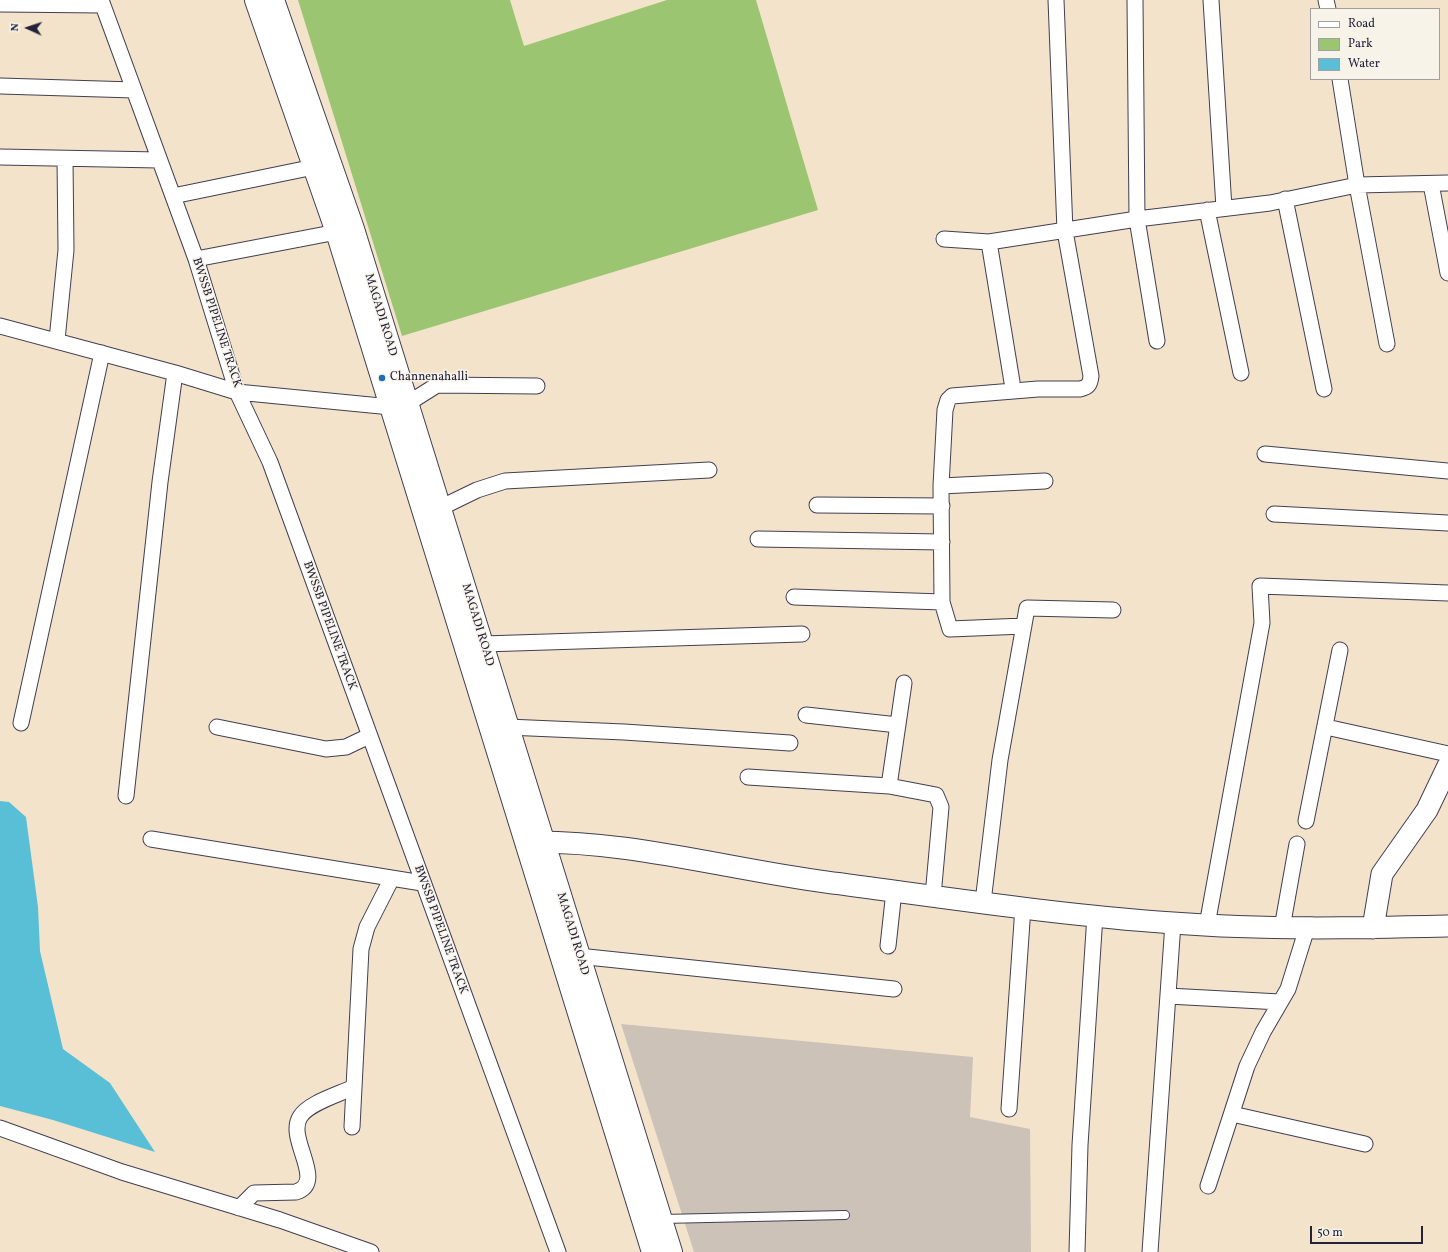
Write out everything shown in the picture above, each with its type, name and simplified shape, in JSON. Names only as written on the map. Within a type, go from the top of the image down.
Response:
[{"type":"main road","name":"MAGADI ROAD","points":[[256,0],[399,405],[440,508],[483,644],[507,727],[534,842],[578,956],[672,1252]]},
{"type":"main road","name":"MAGADI ROAD","points":[[273,0],[353,229],[399,405],[534,842],[653,1252]]},
{"type":"street","points":[[1024,626],[950,630],[942,602],[942,486],[945,410],[948,400],[952,396],[1038,389],[1080,389],[1087,388],[1090,383],[1065,231],[1056,0]]},
{"type":"street","points":[[1135,0],[1137,220],[1157,341]]},
{"type":"street","points":[[1211,0],[1224,208]]},
{"type":"street","points":[[0,4],[102,3]]},
{"type":"street","name":"BWSSB PIPELINE TRACK","points":[[102,3],[196,259],[237,392],[270,462],[422,883],[558,1252]]},
{"type":"street","points":[[1340,80],[1357,185],[1387,344]]},
{"type":"street","points":[[0,86],[134,90]]},
{"type":"street","points":[[0,157],[159,160]]},
{"type":"street","points":[[57,340],[66,250],[65,159]]},
{"type":"street","points":[[173,196],[314,167]]},
{"type":"street","points":[[944,239],[989,242],[1285,200],[1357,185],[1448,183]]},
{"type":"street","points":[[1431,184],[1448,273]]},
{"type":"street","points":[[1285,200],[1324,389]]},
{"type":"street","points":[[1207,210],[1241,372]]},
{"type":"street","points":[[196,259],[337,232]]},
{"type":"street","points":[[989,242],[1012,382]]},
{"type":"street","points":[[0,326],[57,340],[237,392],[399,405],[437,385],[537,386]]},
{"type":"street","points":[[21,723],[102,353]]},
{"type":"street","points":[[126,796],[160,482],[175,373]]},
{"type":"street","points":[[1265,454],[1448,471]]},
{"type":"street","points":[[440,508],[477,490],[505,481],[709,470]]},
{"type":"street","points":[[942,486],[1046,482]]},
{"type":"street","points":[[817,505],[942,506]]},
{"type":"street","points":[[1274,514],[1448,524]]},
{"type":"street","points":[[758,539],[942,542]]},
{"type":"street","points":[[1207,924],[1262,622],[1260,586],[1448,593]]},
{"type":"street","points":[[794,597],[942,602]]},
{"type":"street","points":[[983,902],[1000,760],[1027,608],[1113,610]]},
{"type":"street","points":[[483,644],[802,634]]},
{"type":"street","points":[[1306,821],[1326,727],[1340,650]]},
{"type":"street","points":[[889,786],[904,683]]},
{"type":"street","points":[[806,715],[898,725]]},
{"type":"street","points":[[217,727],[326,749],[346,747],[369,736]]},
{"type":"street","points":[[507,727],[624,732],[790,743]]},
{"type":"street","points":[[1326,727],[1448,754]]},
{"type":"street","points":[[1373,928],[1382,874],[1427,810],[1448,766]]},
{"type":"street","points":[[748,777],[889,786],[936,795],[941,807],[933,896]]},
{"type":"street","points":[[151,839],[422,883]]},
{"type":"street","points":[[534,842],[638,850],[788,877],[1023,907],[1173,923],[1282,928],[1448,926]]},
{"type":"street","points":[[1282,928],[1297,844]]},
{"type":"street","points":[[352,1127],[361,949],[367,927],[392,878]]},
{"type":"street","points":[[888,946],[894,891]]},
{"type":"street","points":[[1009,1110],[1023,907]]},
{"type":"street","points":[[1077,1252],[1080,1145],[1095,915]]},
{"type":"street","points":[[1150,1252],[1173,923]]},
{"type":"street","points":[[1208,1186],[1247,1066],[1263,1032],[1288,989],[1307,928]]},
{"type":"street","points":[[578,956],[894,989]]},
{"type":"street","points":[[1168,996],[1280,1002]]},
{"type":"street","points":[[239,1208],[254,1193],[266,1191],[296,1192],[302,1190],[307,1185],[309,1176],[297,1135],[296,1125],[300,1116],[305,1110],[354,1087]]},
{"type":"street","points":[[1232,1114],[1365,1144]]},
{"type":"street","points":[[0,1128],[122,1172],[239,1208],[371,1252]]},
{"type":"lane","points":[[662,1219],[845,1215]]},
{"type":"shaded area","points":[[621,1024],[973,1057],[970,1117],[1030,1129],[1031,1252],[694,1252]]},
{"type":"green space","points":[[298,0],[510,0],[524,46],[667,0],[756,0],[818,210],[402,336]]},
{"type":"water","points":[[0,801],[9,802],[26,817],[38,907],[40,951],[63,1049],[110,1083],[155,1152],[53,1120],[0,1106]]},
{"type":"place","name":"Channenahalli","points":[[382,378]]}]
